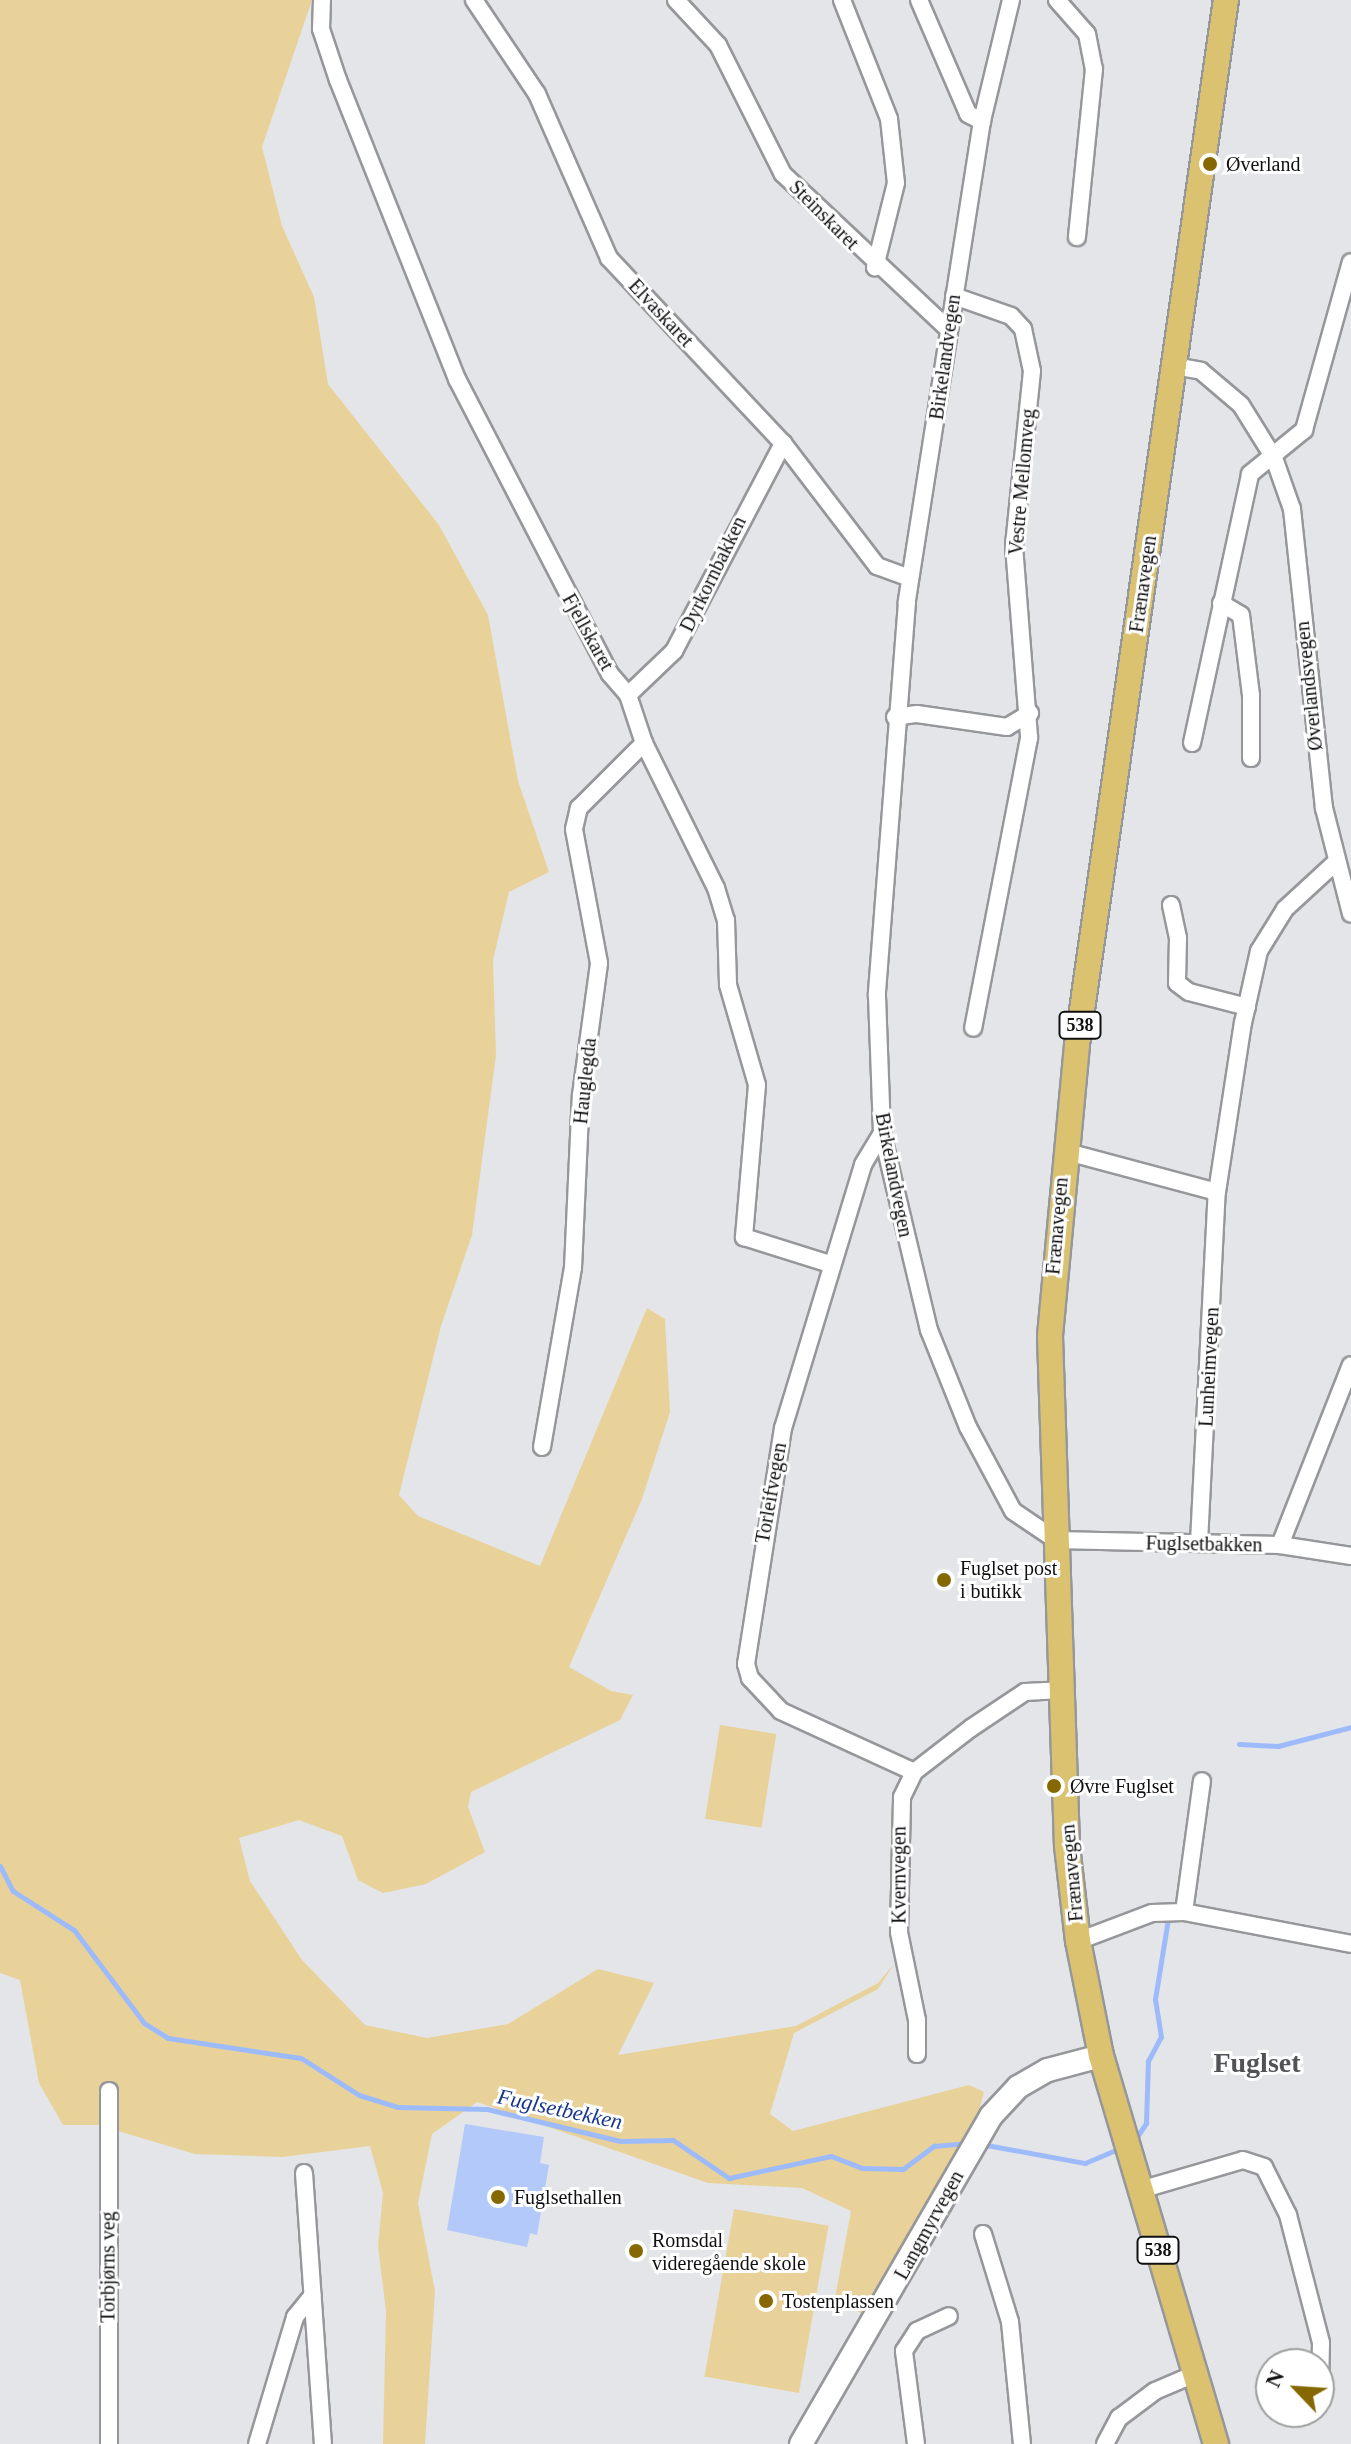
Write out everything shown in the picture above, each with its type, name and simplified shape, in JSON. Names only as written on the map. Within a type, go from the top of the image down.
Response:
[{"type":"main road","name":"Frænavegen","points":[[1216,2444],[1101,2056],[1078,1941],[1061,1690],[1051,1322],[1064,1151],[1226,0]]},
{"type":"main road","name":"Langmyrvegen","points":[[801,2444],[991,2116],[1018,2087],[1048,2070],[1101,2056]]},
{"type":"street","name":"Fjellskaret","points":[[322,0],[321,29],[338,80],[457,379],[602,660],[628,695],[644,743],[689,827],[726,920],[728,985],[757,1085],[756,1147],[741,1229],[750,1243],[830,1264]]},
{"type":"street","name":"Elvaskaret","points":[[474,0],[537,94],[609,258],[783,443],[877,566],[910,578]]},
{"type":"street","name":"Steinskaret","points":[[676,0],[718,45],[783,174],[875,267],[947,328]]},
{"type":"street","points":[[842,0],[889,119],[896,183],[875,267]]},
{"type":"street","points":[[919,0],[968,114],[982,121]]},
{"type":"street","name":"Birkelandvegen","points":[[1011,0],[982,121],[910,578],[895,717],[877,996],[882,1133],[929,1330],[968,1427],[1013,1511],[1056,1540]]},
{"type":"street","points":[[1057,0],[1087,34],[1094,69],[1077,237]]},
{"type":"street","points":[[1192,743],[1250,474],[1262,459],[1274,458],[1297,440],[1310,417],[1351,262]]},
{"type":"street","name":"Vestre Mellomveg","points":[[954,296],[1011,316],[1030,350],[1014,546],[1017,632],[1030,713],[973,1028]]},
{"type":"street","name":"Øverlandsvegen","points":[[1174,366],[1201,371],[1241,405],[1274,458],[1292,509],[1309,697],[1334,864],[1351,914]]},
{"type":"street","name":"Dyrkornbakken","points":[[628,695],[674,651],[783,443]]},
{"type":"street","points":[[1221,603],[1241,615],[1251,695],[1251,758]]},
{"type":"street","points":[[895,717],[1007,727],[1030,713]]},
{"type":"street","name":"Hauglegda","points":[[542,1447],[573,1268],[581,1095],[599,963],[574,829],[579,808],[644,743]]},
{"type":"street","name":"Lunheimvegen","points":[[1199,1542],[1217,1192],[1247,1007],[1265,941],[1285,909],[1334,864]]},
{"type":"street","points":[[1171,905],[1177,983],[1189,992],[1247,1007]]},
{"type":"street","name":"Torleifvegen","points":[[882,1133],[863,1165],[830,1264],[783,1428],[746,1664],[750,1678],[781,1711],[914,1772]]},
{"type":"street","points":[[1064,1151],[1217,1192]]},
{"type":"street","points":[[1280,1545],[1351,1365]]},
{"type":"street","name":"Fuglsetbakken","points":[[1056,1540],[1280,1545],[1351,1556]]},
{"type":"street","points":[[914,1772],[1025,1692],[1061,1690]]},
{"type":"street","name":"Kvernvegen","points":[[914,1772],[900,1813],[897,1893],[917,2054]]},
{"type":"street","points":[[1184,1912],[1202,1781]]},
{"type":"street","points":[[1078,1941],[1152,1913],[1184,1912],[1351,1944]]},
{"type":"street","name":"Torbjørns veg","points":[[109,2091],[109,2444]]},
{"type":"street","points":[[1140,2190],[1243,2160],[1264,2167],[1288,2215],[1321,2348]]},
{"type":"street","points":[[304,2173],[323,2444]]},
{"type":"street","points":[[983,2234],[1010,2322],[1022,2444]]},
{"type":"street","points":[[257,2444],[295,2317],[313,2295]]},
{"type":"street","points":[[916,2444],[904,2351],[917,2331],[949,2316]]},
{"type":"street","points":[[1105,2444],[1119,2418],[1143,2400],[1195,2374]]},
{"type":"shaded area","points":[[0,0],[312,0],[262,147],[282,226],[314,297],[328,384],[439,525],[488,615],[518,781],[549,872],[509,892],[493,960],[496,1055],[472,1235],[441,1326],[399,1495],[418,1516],[540,1566],[647,1308],[665,1319],[670,1412],[642,1499],[569,1667],[611,1691],[633,1695],[620,1720],[471,1792],[468,1807],[485,1852],[426,1884],[383,1893],[358,1880],[342,1836],[299,1820],[239,1838],[250,1881],[302,1960],[365,2025],[427,2038],[508,2024],[598,1969],[654,1983],[618,2055],[796,2026],[878,1983],[894,1964],[878,1989],[794,2033],[770,2114],[793,2131],[969,2085],[984,2092],[962,2173],[869,2318],[835,2298],[851,2211],[802,2188],[708,2183],[477,2102],[432,2134],[418,2203],[435,2291],[425,2444],[383,2444],[386,2311],[378,2246],[383,2193],[370,2146],[282,2157],[195,2154],[98,2125],[63,2125],[39,2083],[20,1980],[0,1973]]},
{"type":"shaded area","points":[[720,1725],[776,1734],[761,1828],[705,1819]]},
{"type":"shaded area","name":"Tostenplassen","points":[[734,2209],[829,2226],[799,2393],[704,2376]]},
{"type":"building","name":"Fuglsethallen","points":[[465,2124],[544,2137],[540,2163],[549,2165],[537,2235],[530,2233],[527,2247],[447,2230]]},
{"type":"waterway","name":"Fuglsetbekken","points":[[1239,1744],[1278,1746],[1351,1727]]},
{"type":"waterway","name":"Fuglsetbekken","points":[[0,1866],[13,1891],[74,1930],[144,2023],[168,2038],[301,2058],[359,2095],[398,2107],[487,2109],[620,2141],[673,2140],[729,2178],[831,2156],[862,2168],[903,2169],[934,2146],[967,2143]]},
{"type":"waterway","name":"Fuglsetbekken","points":[[1134,2141],[1146,2123],[1148,2061],[1161,2037],[1155,1999],[1168,1919]]},
{"type":"waterway","name":"Fuglsetbekken","points":[[981,2144],[1085,2163],[1121,2148]]},
{"type":"place","name":"Øverland","points":[[1210,164]]},
{"type":"place","name":"Fuglset post i butikk","points":[[944,1580]]},
{"type":"place","name":"Øvre Fuglset","points":[[1054,1786]]},
{"type":"place","name":"Fuglsethallen","points":[[498,2197]]},
{"type":"place","name":"Romsdal videregående skole","points":[[636,2251]]},
{"type":"place","name":"Tostenplassen","points":[[766,2301]]},
{"type":"district","name":"Fuglset","points":[[1257,2063]]}]
